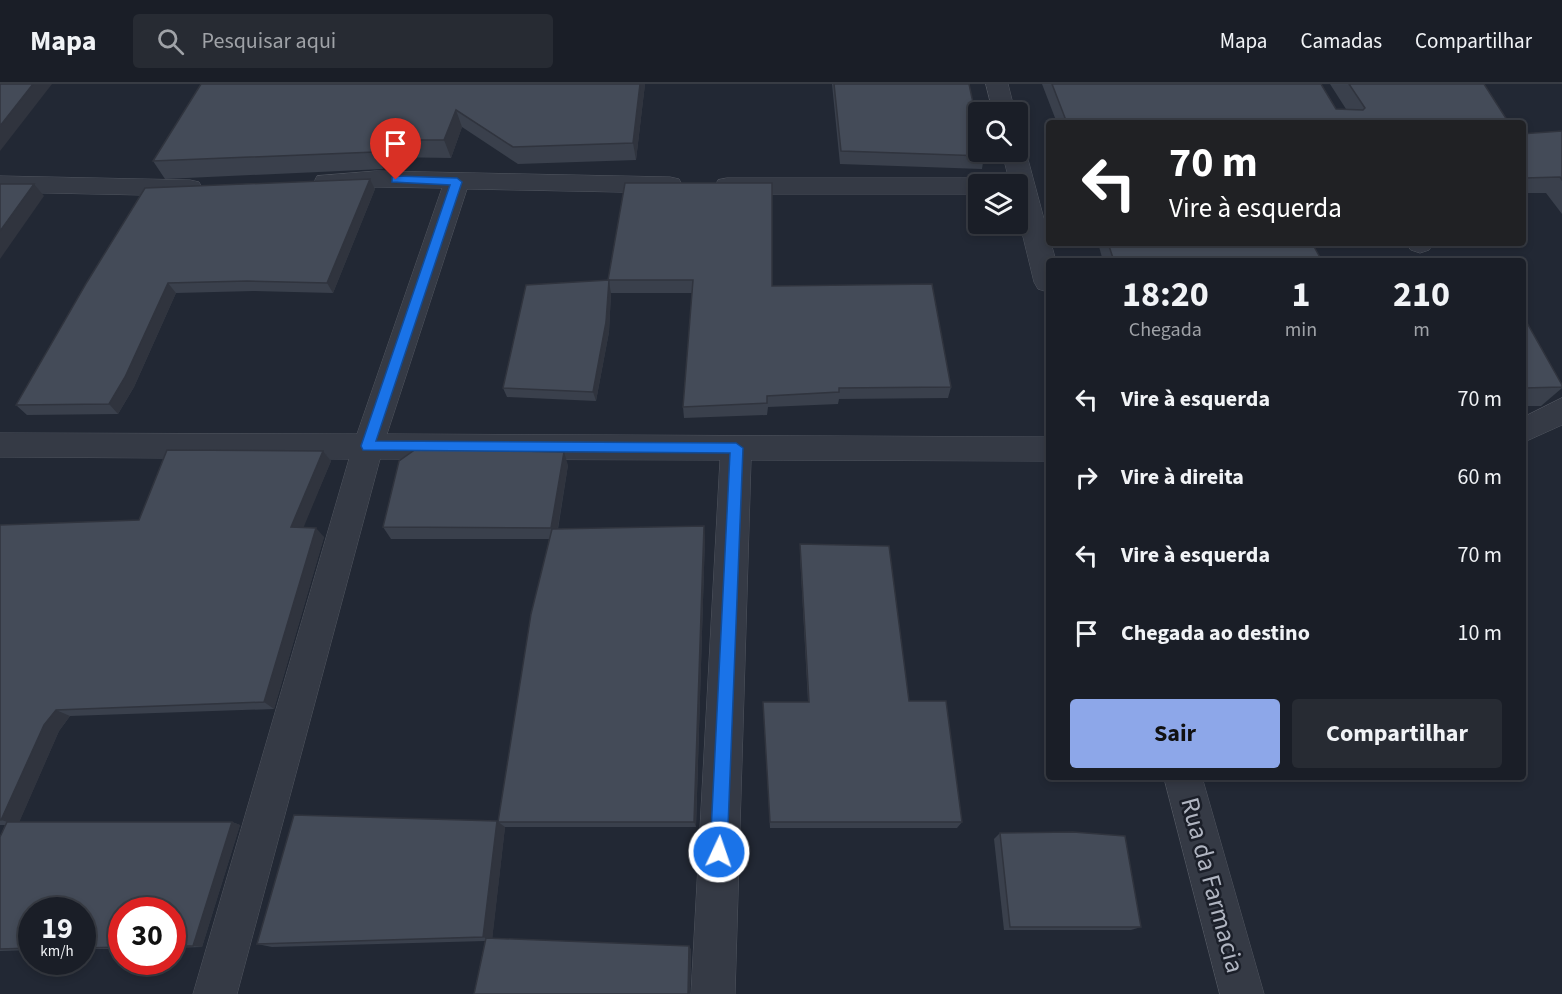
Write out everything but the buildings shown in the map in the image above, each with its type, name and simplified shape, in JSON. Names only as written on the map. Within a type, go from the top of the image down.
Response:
[{"type":"street","points":[[997,84],[1002,102]]},
{"type":"street","points":[[306,183],[376,179],[697,185],[968,186]]},
{"type":"street","points":[[215,994],[368,446],[457,182]]},
{"type":"street","points":[[0,184],[167,189],[213,187]]},
{"type":"street","points":[[1028,213],[1046,275]]},
{"type":"street","points":[[1526,429],[1562,410]]},
{"type":"street","points":[[0,445],[1046,449]]},
{"type":"street","points":[[713,994],[736,448]]},
{"type":"street","name":"Rua da Farmacia","points":[[1184,780],[1242,994]]},
{"type":"route","points":[[396,180],[457,182],[368,446],[736,448],[719,852]]}]
